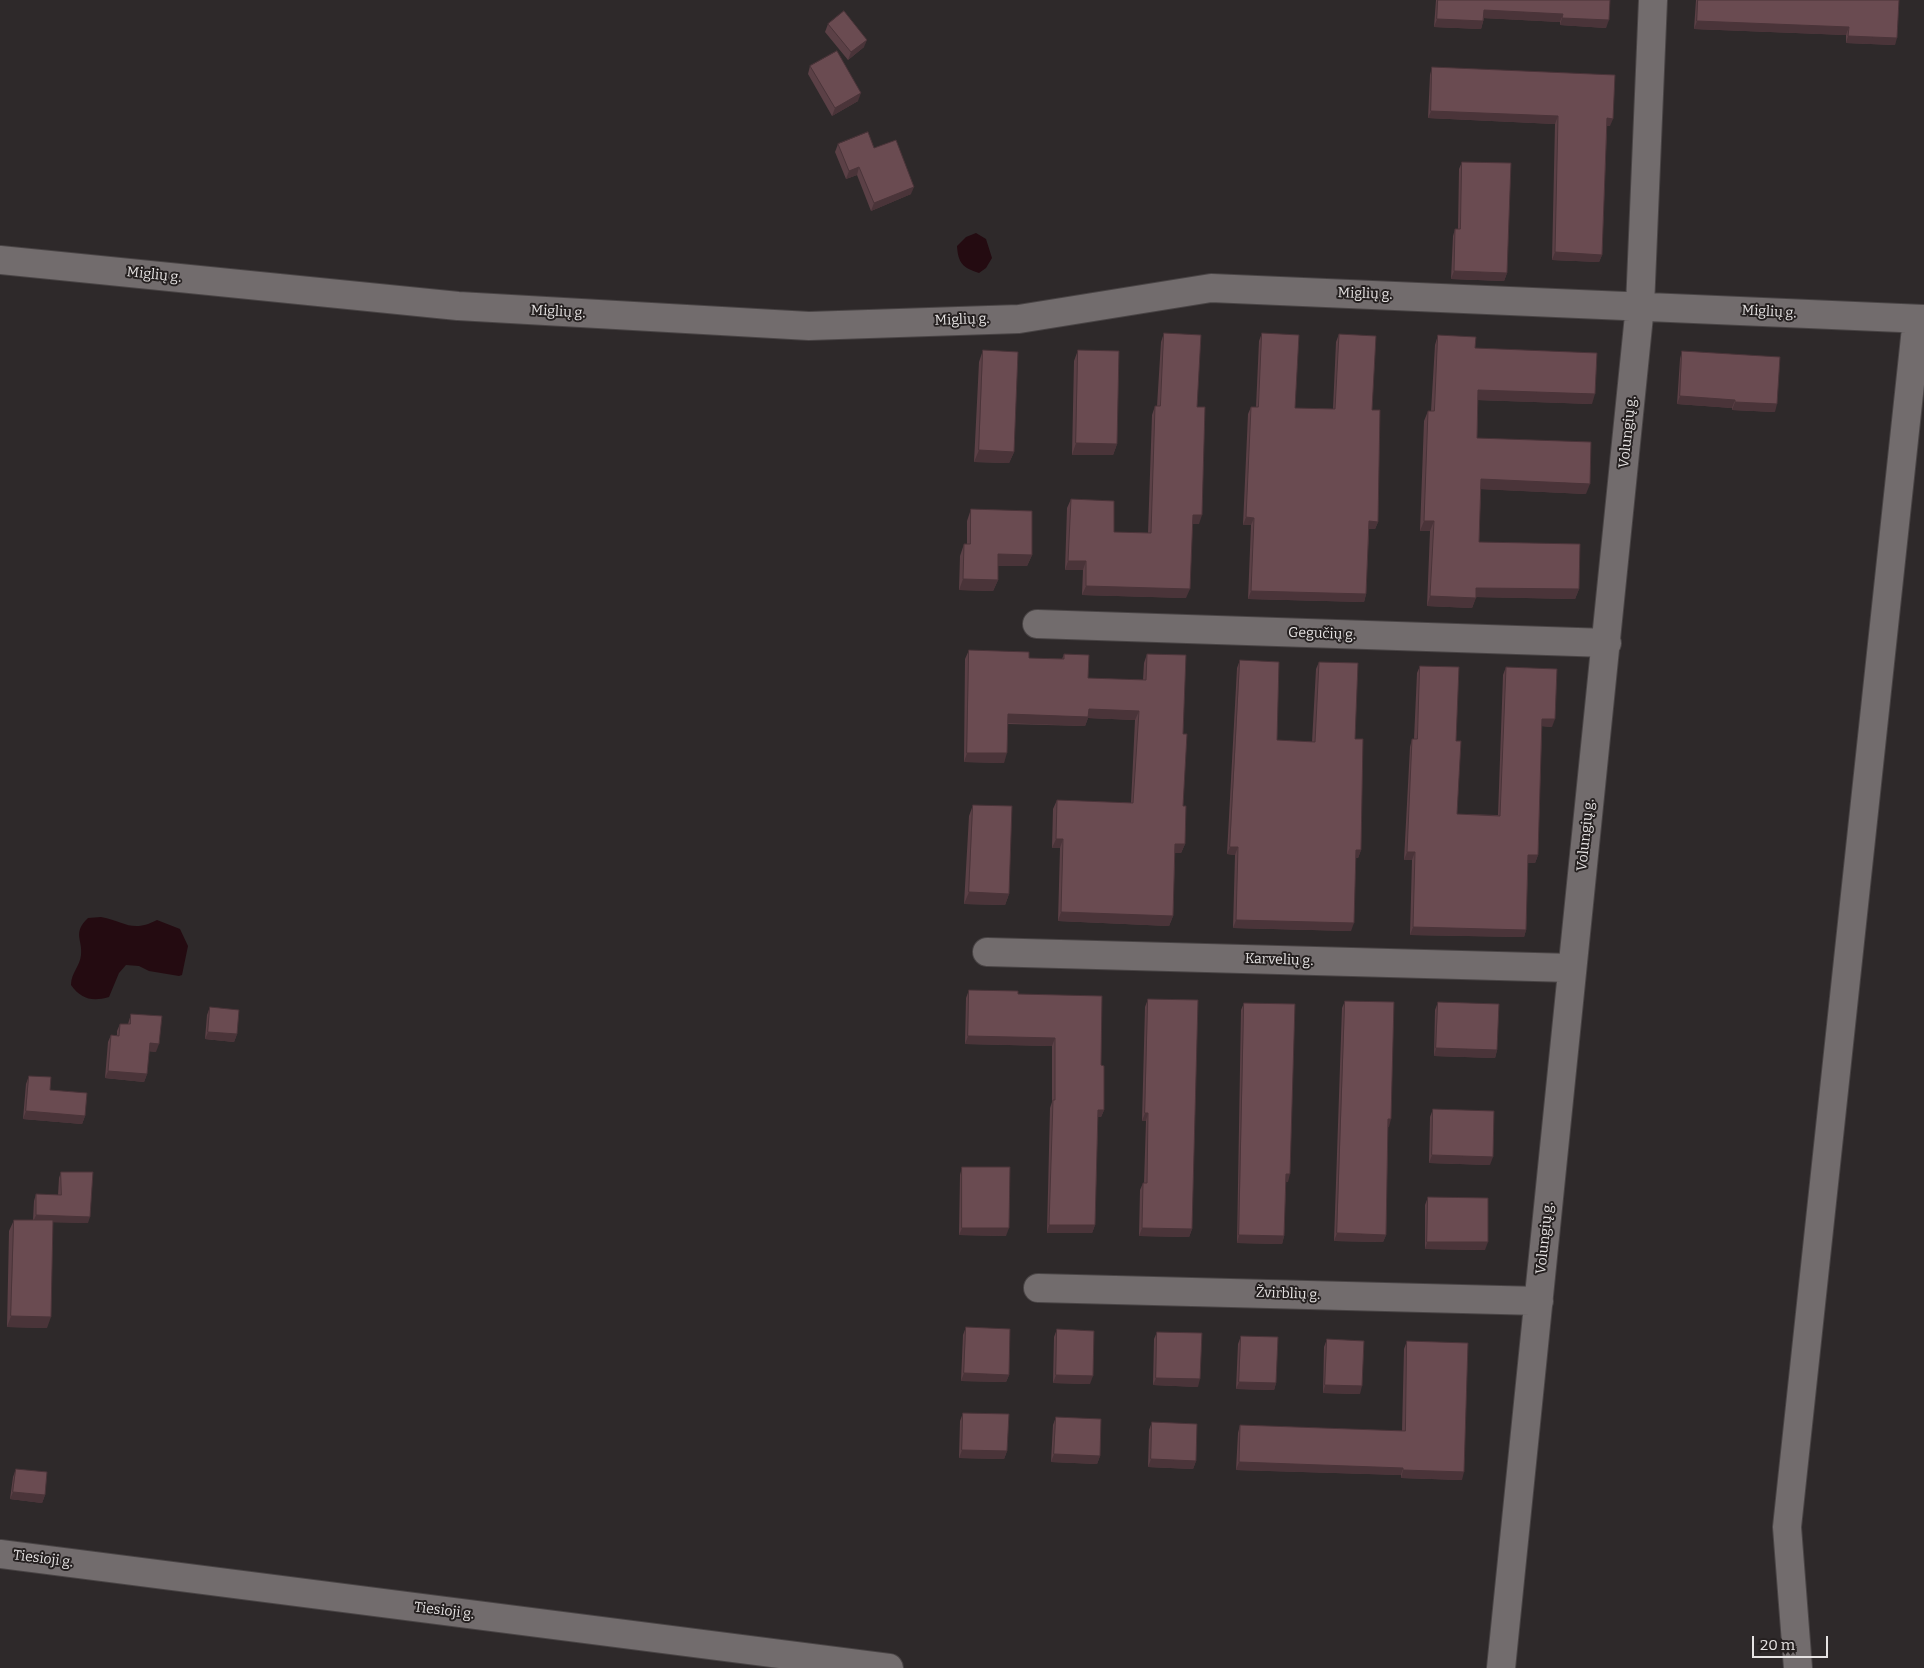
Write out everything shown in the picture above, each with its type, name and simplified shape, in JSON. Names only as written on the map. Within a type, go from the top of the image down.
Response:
[{"type":"street","name":"Volungių g.","points":[[1501,1668],[1640,306],[1653,0]]},
{"type":"street","name":"Miglių g.","points":[[0,260],[458,306],[809,326],[1019,318],[1211,288],[1921,319]]},
{"type":"street","points":[[1798,1668],[1787,1527],[1921,319]]},
{"type":"street","name":"Gegučių g.","points":[[1037,624],[1607,643]]},
{"type":"street","name":"Karvelių g.","points":[[987,952],[1571,968]]},
{"type":"street","name":"Žvirblių g.","points":[[1038,1288],[1538,1301]]},
{"type":"street","name":"Tiesioji g.","points":[[0,1554],[889,1668]]},
{"type":"shaded area","points":[[976,233],[986,239],[992,258],[986,268],[979,273],[962,264],[957,246],[966,237]]},
{"type":"shaded area","points":[[101,917],[135,926],[141,926],[157,920],[180,929],[188,946],[182,975],[149,971],[139,966],[126,965],[119,973],[109,997],[92,999],[83,996],[71,985],[72,977],[81,955],[79,932],[83,923],[88,918]]},
{"type":"building","points":[[1438,0],[1610,0],[1609,20],[1562,18],[1563,14],[1484,10],[1483,21],[1437,19]]},
{"type":"building","points":[[1698,0],[1899,0],[1897,38],[1848,36],[1849,27],[1697,21]]},
{"type":"building","points":[[844,11],[867,40],[851,52],[828,24]]},
{"type":"building","points":[[837,51],[861,93],[835,108],[810,66]]},
{"type":"building","points":[[1432,67],[1615,75],[1613,119],[1607,118],[1602,255],[1555,252],[1558,116],[1431,111]]},
{"type":"building","points":[[868,132],[874,148],[896,140],[914,187],[874,203],[859,167],[849,171],[838,144]]},
{"type":"building","points":[[1462,162],[1511,163],[1507,273],[1454,271],[1455,229],[1460,229]]},
{"type":"building","points":[[1164,333],[1201,335],[1197,407],[1205,407],[1202,515],[1193,515],[1190,589],[1086,586],[1086,561],[1068,561],[1071,499],[1114,501],[1114,532],[1151,533],[1155,406],[1160,406]]},
{"type":"building","points":[[1262,333],[1299,335],[1295,408],[1335,409],[1339,334],[1376,336],[1372,410],[1380,410],[1378,522],[1369,521],[1366,594],[1251,591],[1254,518],[1246,517],[1251,407],[1258,407]]},
{"type":"building","points":[[1438,335],[1476,337],[1475,348],[1597,353],[1595,394],[1478,390],[1477,438],[1591,442],[1590,484],[1481,479],[1479,542],[1580,544],[1579,589],[1476,588],[1476,598],[1430,596],[1434,521],[1424,521],[1428,411],[1434,411]]},
{"type":"building","points":[[983,350],[1018,352],[1014,452],[979,450]]},
{"type":"building","points":[[1078,350],[1119,351],[1117,444],[1076,443]]},
{"type":"building","points":[[1682,351],[1780,357],[1777,404],[1680,396]]},
{"type":"building","points":[[971,509],[1032,511],[1032,555],[998,554],[998,580],[963,579],[964,544],[970,544]]},
{"type":"building","points":[[969,650],[1029,652],[1029,658],[1064,659],[1064,654],[1089,655],[1088,678],[1146,680],[1147,654],[1186,655],[1183,734],[1187,734],[1183,806],[1186,806],[1185,844],[1175,844],[1173,916],[1061,912],[1063,839],[1056,839],[1057,800],[1133,803],[1139,711],[1089,709],[1088,717],[1008,714],[1007,753],[967,753]]},
{"type":"building","points":[[1240,660],[1279,662],[1277,740],[1315,742],[1319,662],[1358,663],[1355,739],[1363,739],[1361,850],[1356,850],[1354,923],[1236,920],[1238,847],[1230,847]]},
{"type":"building","points":[[1420,666],[1459,667],[1456,741],[1461,741],[1457,814],[1500,816],[1506,667],[1557,669],[1555,719],[1542,719],[1538,855],[1528,855],[1526,930],[1413,927],[1415,852],[1407,852],[1412,739],[1417,739]]},
{"type":"building","points":[[973,805],[1012,806],[1009,894],[969,892]]},
{"type":"building","points":[[969,990],[1018,991],[1018,994],[1102,996],[1101,1065],[1104,1066],[1104,1110],[1098,1110],[1095,1225],[1049,1225],[1053,1100],[1055,1100],[1055,1038],[968,1036]]},
{"type":"building","points":[[1148,999],[1198,1000],[1192,1229],[1142,1228],[1143,1183],[1147,1183],[1148,1113],[1145,1113]]},
{"type":"building","points":[[1345,1001],[1394,1002],[1391,1119],[1388,1119],[1386,1235],[1337,1233]]},
{"type":"building","points":[[1438,1002],[1499,1004],[1497,1050],[1436,1048]]},
{"type":"building","points":[[1244,1003],[1295,1004],[1290,1174],[1286,1174],[1284,1236],[1239,1235]]},
{"type":"building","points":[[210,1007],[239,1010],[237,1034],[208,1032]]},
{"type":"building","points":[[131,1014],[162,1016],[159,1044],[150,1043],[147,1074],[108,1071],[111,1035],[119,1036],[120,1024],[130,1024]]},
{"type":"building","points":[[29,1076],[51,1077],[50,1090],[87,1093],[85,1116],[26,1111]]},
{"type":"building","points":[[1433,1109],[1494,1111],[1493,1157],[1432,1155]]},
{"type":"building","points":[[962,1167],[1010,1167],[1009,1228],[962,1228]]},
{"type":"building","points":[[61,1172],[93,1172],[90,1217],[36,1215],[36,1194],[61,1195]]},
{"type":"building","points":[[1428,1197],[1488,1198],[1488,1242],[1427,1242]]},
{"type":"building","points":[[14,1220],[53,1220],[51,1317],[11,1316]]},
{"type":"building","points":[[966,1327],[1010,1329],[1009,1375],[964,1373]]},
{"type":"building","points":[[1057,1329],[1094,1331],[1093,1376],[1056,1375]]},
{"type":"building","points":[[1157,1332],[1202,1333],[1200,1379],[1156,1378]]},
{"type":"building","points":[[1241,1336],[1278,1337],[1276,1383],[1239,1382]]},
{"type":"building","points":[[1327,1339],[1364,1341],[1362,1386],[1325,1385]]},
{"type":"building","points":[[1407,1341],[1468,1343],[1464,1472],[1239,1462],[1240,1425],[1405,1431]]},
{"type":"building","points":[[963,1413],[1009,1414],[1007,1451],[962,1450]]},
{"type":"building","points":[[1056,1417],[1101,1419],[1100,1456],[1054,1454]]},
{"type":"building","points":[[1152,1422],[1197,1424],[1196,1461],[1151,1459]]},
{"type":"building","points":[[16,1469],[47,1472],[45,1495],[13,1492]]}]
